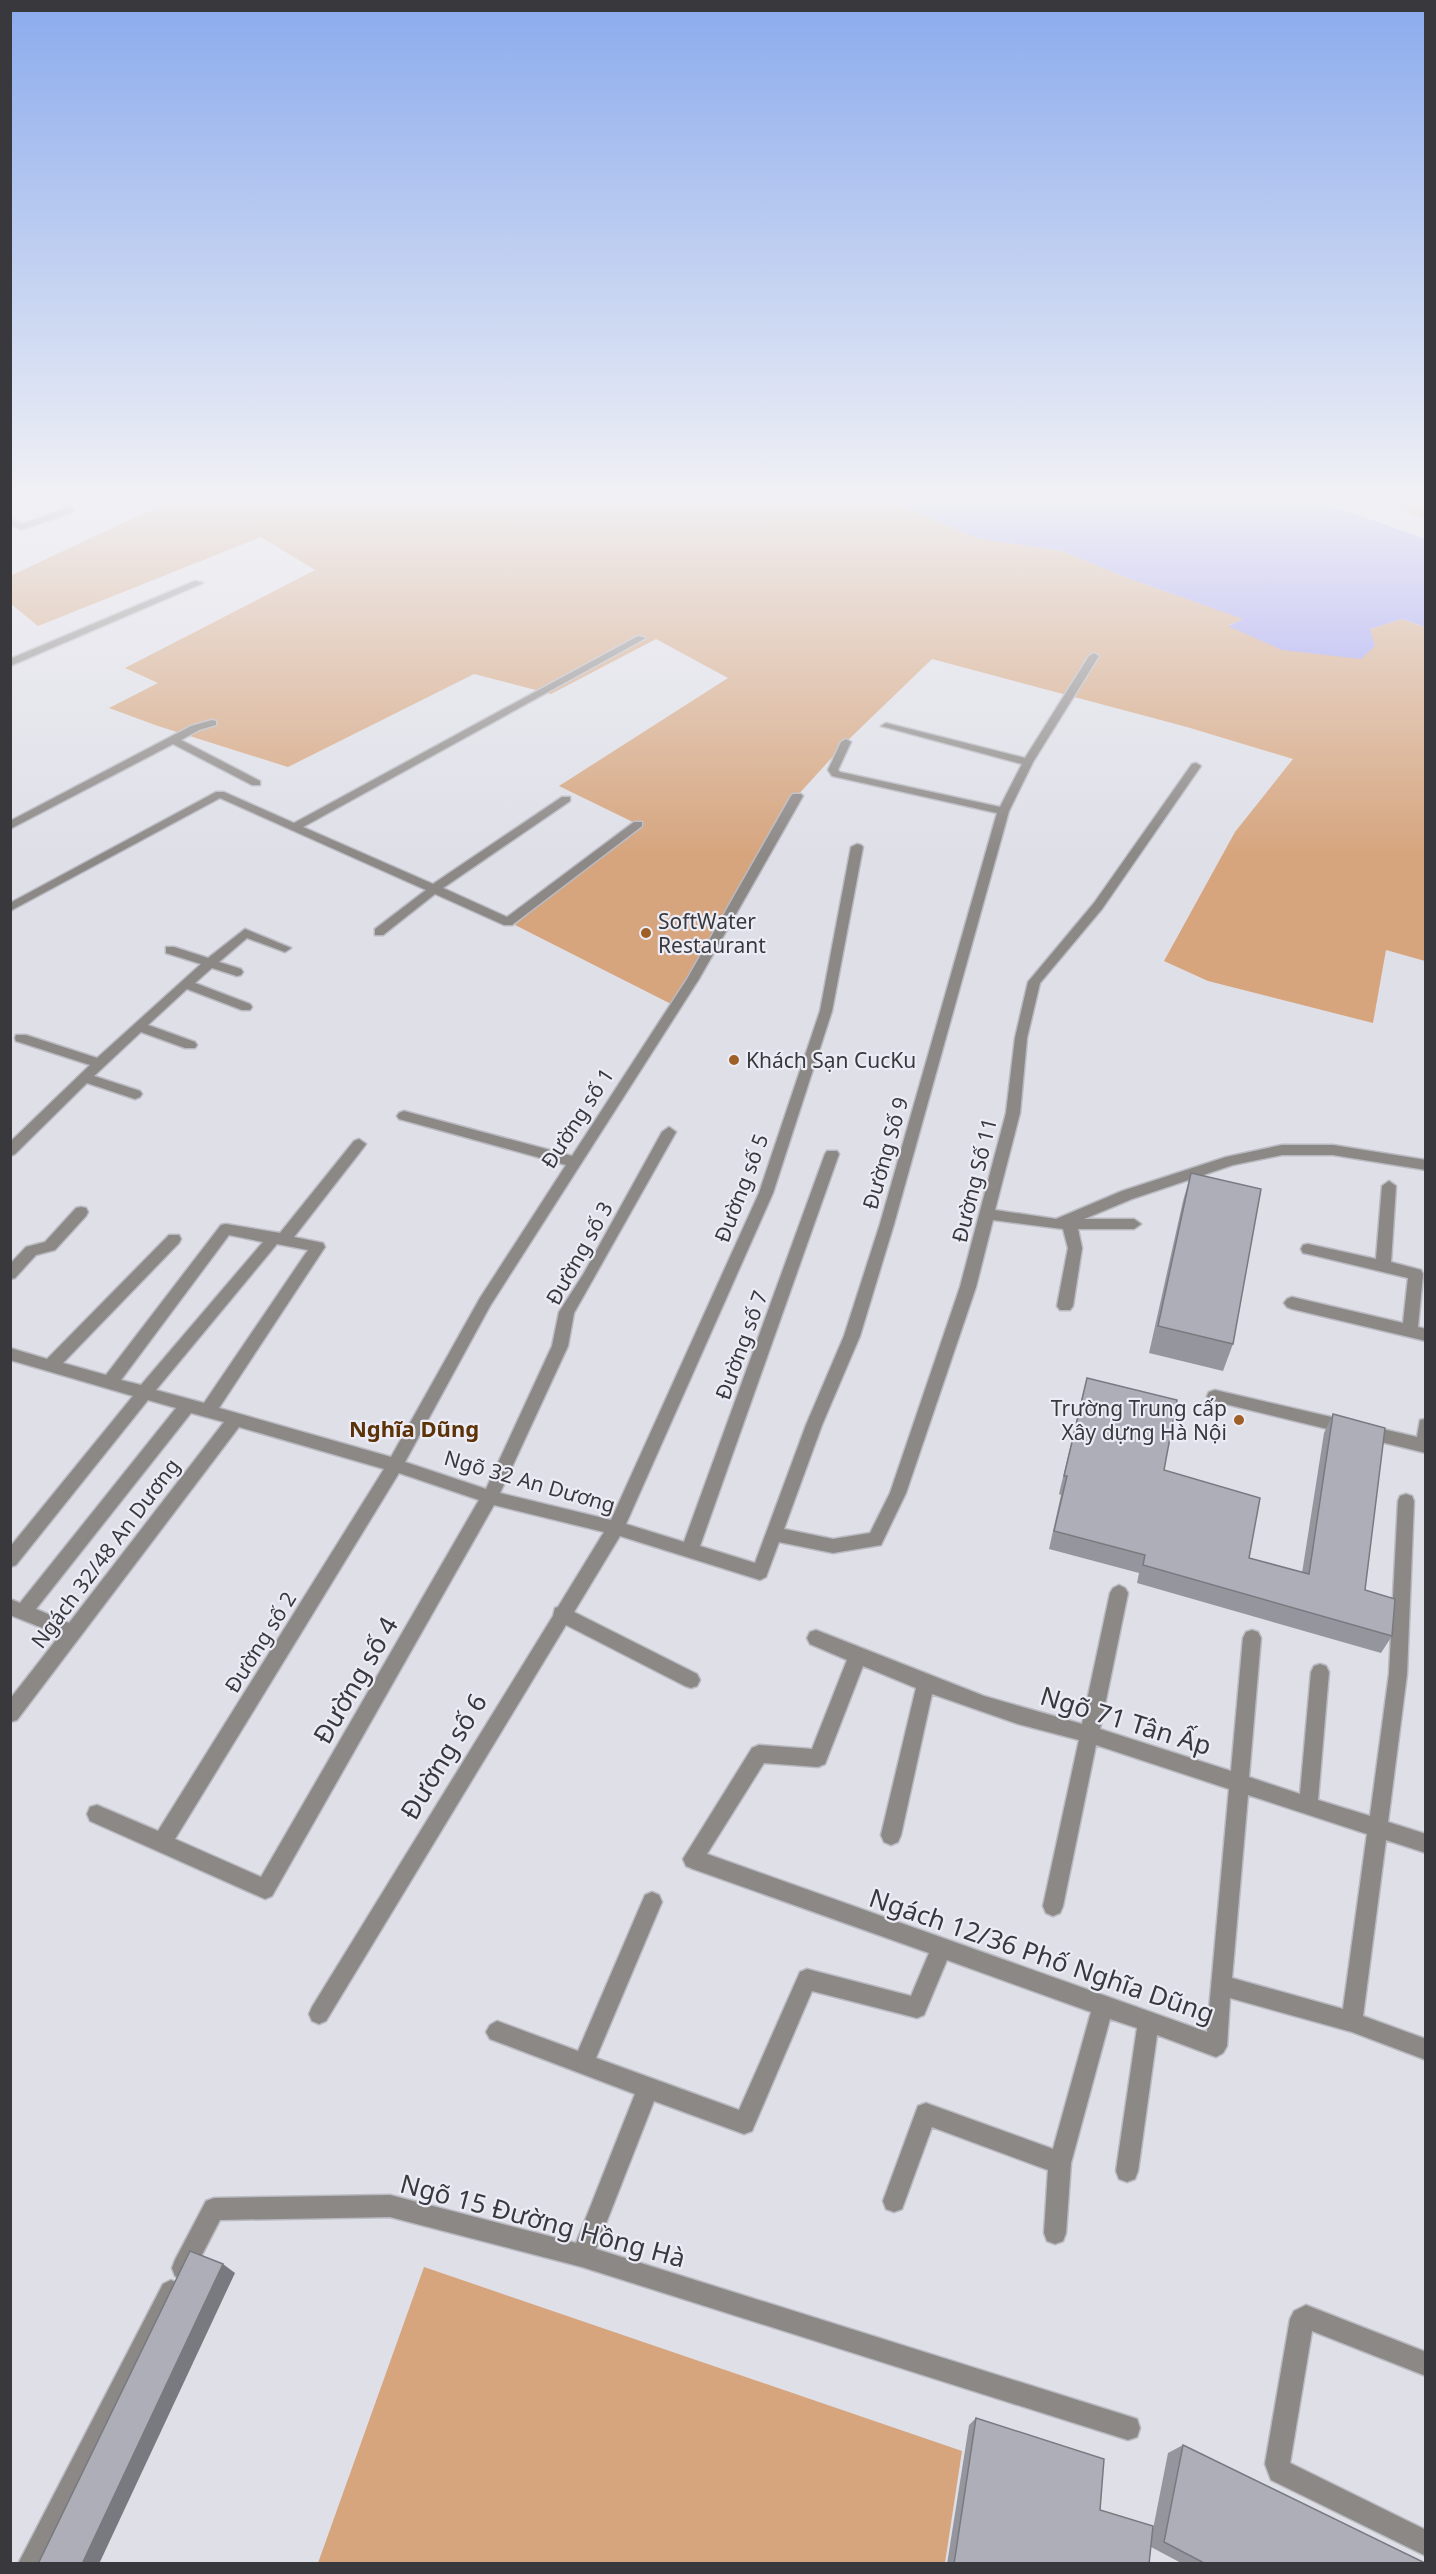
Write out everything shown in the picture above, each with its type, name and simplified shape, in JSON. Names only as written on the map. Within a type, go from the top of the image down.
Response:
[{"type":"street","points":[[10,663],[125,614]]},
{"type":"street","points":[[294,827],[641,638]]},
{"type":"street","name":"Đường Số 9","points":[[760,1572],[814,1425],[852,1336],[1003,811],[1028,762],[1094,656]]},
{"type":"street","points":[[10,826],[174,740],[212,723]]},
{"type":"street","points":[[886,726],[1028,762]]},
{"type":"street","points":[[174,740],[256,783]]},
{"type":"street","points":[[846,742],[833,770],[836,774],[1003,811]]},
{"type":"street","name":"Đường Số 11","points":[[775,1534],[833,1546],[875,1540],[902,1483],[968,1287],[1013,1113],[1021,1038],[1034,982],[1098,906],[1196,766]]},
{"type":"street","points":[[10,908],[220,794],[508,922],[638,824]]},
{"type":"street","name":"Đường số 1","points":[[396,1465],[485,1302],[693,979],[797,796]]},
{"type":"street","points":[[380,932],[434,889],[566,799]]},
{"type":"street","name":"Đường số 5","points":[[616,1528],[766,1193],[826,1011],[857,847]]},
{"type":"street","points":[[10,1150],[138,1026],[245,933],[285,948]]},
{"type":"street","points":[[170,950],[237,972]]},
{"type":"street","points":[[185,984],[246,1006]]},
{"type":"street","points":[[138,1026],[190,1045]]},
{"type":"street","points":[[21,1038],[99,1063]]},
{"type":"street","points":[[84,1077],[135,1094]]},
{"type":"street","points":[[405,1116],[574,1162]]},
{"type":"street","name":"Đường số 3","points":[[490,1497],[560,1346],[567,1312],[669,1132]]},
{"type":"street","points":[[10,1560],[144,1393],[359,1144]]},
{"type":"street","points":[[1063,1224],[1127,1195],[1231,1160],[1282,1150],[1333,1150],[1425,1165]]},
{"type":"street","name":"Đường số 7","points":[[690,1550],[832,1154]]},
{"type":"street","points":[[1383,1266],[1389,1186]]},
{"type":"street","points":[[10,1274],[31,1251],[50,1246],[81,1212]]},
{"type":"street","points":[[988,1214],[1063,1224],[1134,1224]]},
{"type":"street","points":[[1063,1224],[1075,1248],[1065,1306]]},
{"type":"street","points":[[109,1383],[226,1229],[318,1247],[207,1412]]},
{"type":"street","points":[[50,1366],[174,1239]]},
{"type":"street","points":[[1292,1303],[1418,1333],[1416,1274],[1308,1249]]},
{"type":"street","name":"Ngõ 32 An Dương","points":[[12,1358],[50,1366],[396,1465],[490,1497],[616,1528],[760,1572]]},
{"type":"street","points":[[1215,1396],[1425,1446],[1425,1425]]},
{"type":"street","points":[[72,1632],[17,1610],[187,1406]]},
{"type":"street","name":"Ngách 32/48 An Dương","points":[[10,1714],[235,1420]]},
{"type":"street","name":"Đường số 2","points":[[162,1842],[396,1465]]},
{"type":"street","name":"Đường số 4","points":[[162,1842],[265,1889],[490,1497]]},
{"type":"street","points":[[1352,2022],[1398,1674],[1406,1501]]},
{"type":"street","name":"Đường số 6","points":[[318,2014],[561,1614],[616,1528]]},
{"type":"street","points":[[1053,1906],[1119,1593]]},
{"type":"street","points":[[561,1614],[690,1680]]},
{"type":"street","name":"Ngõ 71 Tân Ấp","points":[[816,1638],[1037,1723],[1088,1734],[1425,1844]]},
{"type":"street","points":[[1221,1985],[1252,1638]]},
{"type":"street","name":"Ngách 12/36 Phố Nghĩa Dũng","points":[[858,1655],[818,1758],[759,1754],[693,1860],[1216,2046],[1221,1985],[1352,2022],[1425,2050]]},
{"type":"street","points":[[1308,1806],[1320,1672]]},
{"type":"street","points":[[891,1835],[926,1682]]},
{"type":"street","points":[[97,1814],[162,1842]]},
{"type":"street","points":[[582,2064],[652,1902]]},
{"type":"street","points":[[497,2032],[744,2123],[807,1979],[917,2008],[940,1948]]},
{"type":"street","points":[[1055,2232],[1060,2163],[1103,2006]]},
{"type":"street","points":[[1127,2171],[1148,2022]]},
{"type":"street","points":[[582,2256],[648,2088]]},
{"type":"street","points":[[894,2201],[926,2114],[1060,2163]]},
{"type":"street","name":"Ngõ 15 Đường Hồng Hà","points":[[30,2564],[214,2209],[390,2206],[582,2256],[1128,2428]]},
{"type":"street","points":[[1425,2364],[1306,2317],[1302,2319],[1277,2464],[1280,2471],[1425,2544]]},
{"type":"shaded area","points":[[23,614],[68,614],[38,626]]},
{"type":"shaded area","points":[[229,614],[1230,614],[1244,619],[1229,625],[1370,629],[1402,619],[1425,627],[1425,961],[1386,950],[1373,1023],[1208,981],[1164,961],[1235,832],[1293,759],[1187,727],[932,659],[846,742],[797,796],[675,1006],[515,925],[637,824],[559,786],[728,678],[656,639],[551,694],[474,674],[288,767],[109,708],[158,683],[125,668]]},
{"type":"shaded area","points":[[1229,614],[1425,614],[1425,627],[1402,619],[1370,629],[1375,646],[1361,659],[1282,650],[1228,626],[1243,619]]},
{"type":"shaded area","points":[[424,2267],[962,2451],[945,2563],[318,2563]]},
{"type":"building","points":[[1191,1173],[1261,1189],[1233,1344],[1158,1326]]},
{"type":"building","points":[[1087,1378],[1177,1400],[1164,1470],[1260,1498],[1249,1558],[1309,1574],[1333,1414],[1385,1428],[1365,1590],[1395,1599],[1392,1636],[1143,1565],[1145,1555],[1054,1531],[1067,1476],[1064,1476]]},
{"type":"building","points":[[190,2251],[223,2264],[82,2564],[38,2564]]},
{"type":"building","points":[[976,2418],[1104,2459],[1100,2510],[1153,2526],[1149,2564],[954,2564]]},
{"type":"building","points":[[1183,2445],[1425,2564],[1206,2564],[1164,2542]]},
{"type":"place","name":"SoftWater Restaurant","points":[[646,933]]},
{"type":"place","name":"Khách Sạn CucKu","points":[[734,1060]]},
{"type":"place","name":"Trường Trung cấp Xây dựng Hà Nội","points":[[1239,1420]]},
{"type":"district","name":"Nghĩa Dũng","points":[[414,1428]]}]
